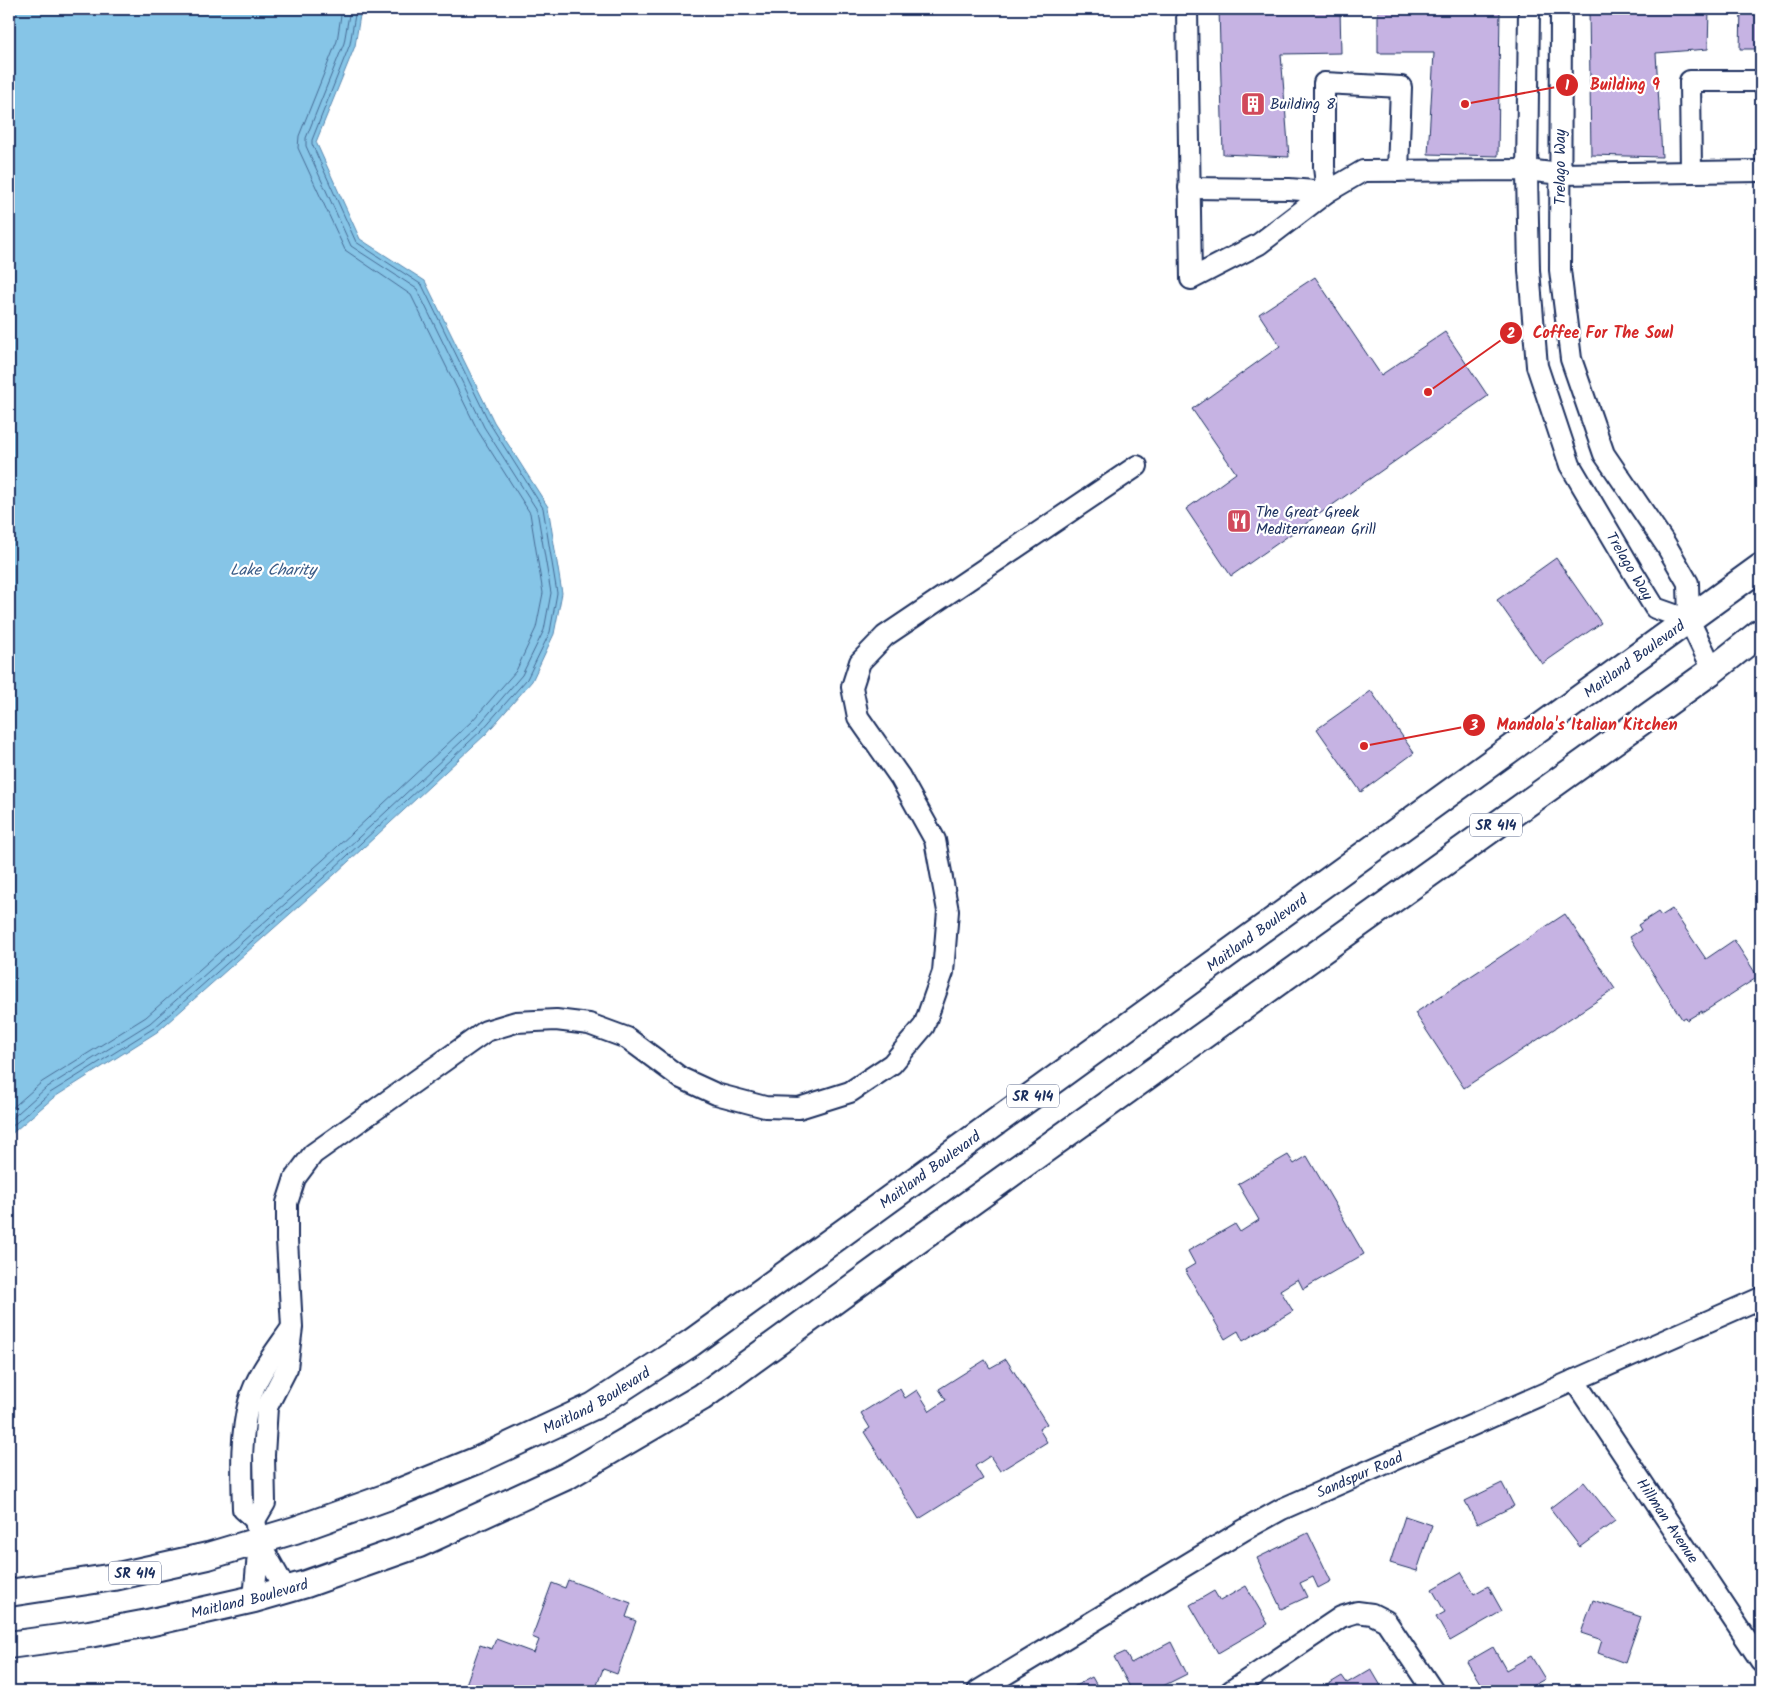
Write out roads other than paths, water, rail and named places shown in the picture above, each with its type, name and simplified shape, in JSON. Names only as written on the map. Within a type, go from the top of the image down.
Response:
[{"type":"main road","name":"Maitland Boulevard","points":[[9,1593],[114,1577],[208,1556],[257,1531],[387,1497],[478,1460],[594,1406],[691,1344],[1761,567]]},
{"type":"main road","name":"Maitland Boulevard","points":[[9,1644],[128,1627],[254,1599],[371,1562],[419,1544],[558,1480],[702,1397],[888,1261],[1713,670],[1761,632]]},
{"type":"street","points":[[1187,9],[1191,279],[1260,244],[1327,192],[1363,171],[1527,170],[1560,174],[1761,171]]},
{"type":"street","name":"Trelago Way","points":[[1529,9],[1527,170],[1529,270],[1537,366],[1570,465],[1655,608],[1689,620],[1688,583],[1666,545],[1604,454],[1571,359],[1560,270],[1561,9]]},
{"type":"street","points":[[1691,172],[1690,80],[1761,80]]},
{"type":"street","points":[[1327,192],[1324,167],[1324,83],[1401,87],[1398,171]]},
{"type":"street","points":[[1189,188],[1289,189],[1327,192]]},
{"type":"street","points":[[286,1590],[257,1531],[243,1509],[242,1446],[249,1401],[264,1369],[292,1326],[287,1240],[287,1203],[295,1178],[313,1154],[486,1032],[516,1022],[556,1020],[589,1024],[627,1038],[681,1078],[716,1094],[765,1107],[800,1108],[850,1092],[892,1064],[924,1026],[943,972],[948,911],[935,840],[900,777],[858,717],[852,687],[860,662],[885,636],[1137,466]]},
{"type":"street","points":[[1689,620],[1713,670]]},
{"type":"street","name":"Sandspur Road","points":[[978,1691],[1244,1530],[1282,1510],[1761,1298]]},
{"type":"street","name":"Hillman Avenue","points":[[1574,1380],[1761,1661]]},
{"type":"street","points":[[254,1599],[257,1531]]},
{"type":"street","points":[[1231,1691],[1341,1617],[1357,1612],[1372,1614],[1386,1621],[1433,1691]]},
{"type":"water","name":"Lake Charity","points":[[9,9],[361,9],[355,46],[316,142],[360,239],[425,281],[494,422],[548,507],[562,593],[554,634],[532,681],[486,734],[335,874],[157,1032],[53,1098],[9,1136]]},
{"type":"place","name":"Building 8","points":[[1253,104]]},
{"type":"place","name":"Building 9","points":[[1465,104]]},
{"type":"place","name":"Coffee For The Soul","points":[[1428,392]]},
{"type":"place","name":"The Great Greek Mediterranean Grill","points":[[1239,521]]},
{"type":"place","name":"Mandola's Italian Kitchen","points":[[1364,746]]}]
